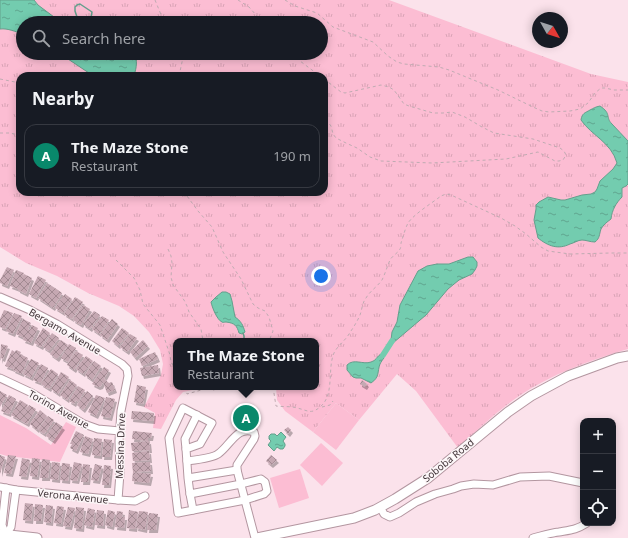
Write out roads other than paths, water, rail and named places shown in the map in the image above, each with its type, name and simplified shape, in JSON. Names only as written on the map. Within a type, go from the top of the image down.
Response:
[{"type":"main road","name":"Soboba Road","points":[[256,538],[354,518],[380,507],[428,478],[508,412],[531,396],[568,376],[617,358],[628,356]]},
{"type":"main road","points":[[5,536],[37,538]]},
{"type":"street","name":"Bergamo Avenue","points":[[0,297],[30,310],[56,324],[122,364],[127,369]]},
{"type":"street","name":"Messina Drive","points":[[118,500],[121,411],[128,376],[127,369]]},
{"type":"street","name":"Torino Avenue","points":[[0,378],[32,393],[84,424],[98,429],[120,430]]},
{"type":"street","points":[[186,449],[200,444],[212,423],[183,408],[169,438],[178,513],[245,500],[264,494],[268,491],[265,482],[261,479],[190,494]]},
{"type":"street","points":[[193,510],[188,478],[185,438],[197,415]]},
{"type":"street","points":[[187,461],[217,455],[235,436],[244,431],[254,432],[254,439],[237,465],[237,470],[256,538]]},
{"type":"street","points":[[188,478],[237,470]]},
{"type":"street","points":[[380,507],[384,514],[390,517],[399,514],[416,502],[435,494],[461,486],[474,484],[493,485],[520,477],[549,476],[580,482]]},
{"type":"street","points":[[3,487],[2,525],[5,536]]},
{"type":"street","name":"Verona Avenue","points":[[3,487],[16,490],[118,500],[135,501],[145,496]]},
{"type":"street","points":[[5,536],[11,527],[16,490]]},
{"type":"street","points":[[533,538],[572,530],[583,526]]},
{"type":"water","points":[[0,0],[34,0],[53,16],[16,16],[16,32],[0,29]]},
{"type":"water","points":[[70,60],[136,60],[135,72],[88,72]]},
{"type":"water","points":[[600,106],[606,111],[610,122],[628,141],[628,184],[622,188],[622,197],[612,213],[611,219],[601,229],[597,241],[579,240],[561,247],[549,245],[538,238],[534,220],[536,205],[548,197],[565,200],[595,192],[600,181],[613,169],[617,163],[606,144],[585,126],[581,120],[584,114]]},
{"type":"water","points":[[468,257],[473,257],[477,262],[477,266],[472,274],[459,280],[448,289],[426,315],[393,343],[391,340],[392,332],[397,322],[400,305],[418,271],[427,266],[449,264]]},
{"type":"water","points":[[222,292],[230,294],[235,317],[242,323],[245,332],[242,334],[239,333],[234,324],[220,321],[212,307],[211,302]]},
{"type":"water","points":[[381,354],[384,358],[380,364],[377,376],[371,383],[361,378],[353,377],[347,370],[347,365],[350,363],[368,363],[374,361]]},
{"type":"water","points":[[281,432],[286,437],[283,441],[285,446],[283,449],[277,447],[274,451],[268,445],[271,441],[269,436],[271,434],[275,434],[277,436]]},
{"type":"waterway","points":[[77,16],[75,7],[80,4],[92,12],[91,16]]},
{"type":"waterway","points":[[243,333],[244,338]]},
{"type":"waterway","points":[[383,355],[392,341]]},
{"type":"place","name":"The Maze Stone","points":[[246,418]]}]
